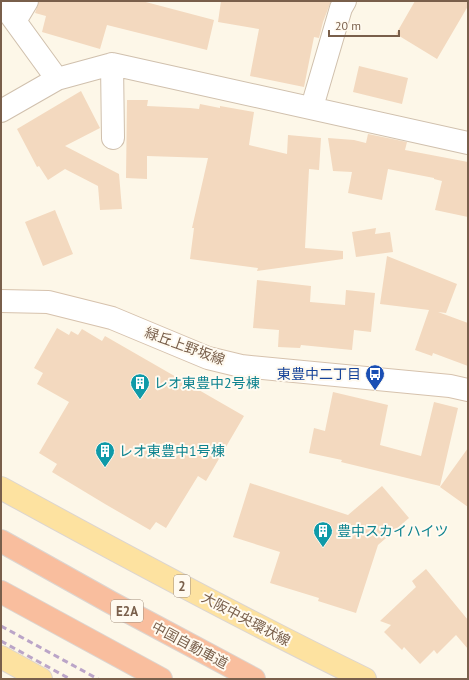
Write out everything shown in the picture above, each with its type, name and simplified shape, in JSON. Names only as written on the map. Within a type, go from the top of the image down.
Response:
[{"type":"highway","name":"中国自動車道","points":[[1,541],[110,602],[254,679]]},
{"type":"highway","points":[[1,592],[161,679]]},
{"type":"main road","name":"大阪中央環状線","points":[[1,488],[117,552],[290,643],[365,679]]},
{"type":"main road","points":[[1,657],[41,679]]},
{"type":"street","points":[[15,21],[27,1]]},
{"type":"street","points":[[312,108],[341,8],[345,1]]},
{"type":"street","points":[[1,2],[57,78]]},
{"type":"street","points":[[112,64],[113,138]]},
{"type":"street","points":[[1,111],[57,78],[112,64],[468,143]]},
{"type":"street","name":"緑丘上野坂線","points":[[1,301],[48,302],[112,318],[208,358],[241,366],[450,386],[468,390]]},
{"type":"building","points":[[39,1],[142,1],[214,20],[207,50],[107,25],[100,49],[42,32],[46,16],[35,13]]},
{"type":"building","points":[[221,1],[331,1],[319,38],[314,37],[304,87],[250,76],[259,29],[218,22]]},
{"type":"building","points":[[415,1],[468,1],[468,6],[437,59],[396,34]]},
{"type":"building","points":[[359,66],[408,78],[402,104],[353,92]]},
{"type":"building","points":[[81,91],[100,128],[65,146],[119,174],[122,209],[100,210],[98,186],[65,169],[48,180],[39,166],[37,167],[17,129]]},
{"type":"building","points":[[127,100],[148,100],[147,106],[199,109],[200,104],[254,112],[249,145],[287,154],[288,135],[321,138],[319,170],[309,169],[305,248],[343,251],[343,259],[257,271],[258,268],[190,259],[194,228],[192,228],[208,158],[147,156],[147,179],[126,178]]},
{"type":"building","points":[[368,134],[407,142],[405,150],[468,162],[468,217],[435,210],[442,181],[434,178],[388,169],[382,200],[348,193],[352,172],[333,171],[328,138],[354,140],[366,143]]},
{"type":"building","points":[[55,210],[73,254],[43,266],[25,222]]},
{"type":"building","points":[[376,228],[375,234],[390,232],[393,252],[356,257],[352,232]]},
{"type":"building","points":[[387,256],[457,284],[446,313],[438,312],[468,323],[468,366],[433,353],[432,356],[415,350],[429,310],[380,304]]},
{"type":"building","points":[[257,280],[311,286],[310,302],[345,305],[346,290],[375,293],[371,332],[354,330],[352,350],[301,345],[300,348],[278,347],[279,330],[253,328]]},
{"type":"building","points":[[57,328],[69,335],[71,331],[78,335],[82,329],[102,341],[105,336],[244,416],[206,481],[198,476],[166,528],[156,522],[150,530],[105,504],[52,472],[57,464],[39,453],[69,402],[37,384],[43,373],[34,368]]},
{"type":"building","points":[[333,392],[388,405],[380,445],[421,456],[434,402],[458,408],[440,486],[341,462],[342,460],[309,453],[314,428],[325,431]]},
{"type":"building","points":[[468,448],[468,507],[440,487]]},
{"type":"building","name":"豊中スカイハイツ","points":[[250,483],[348,515],[382,486],[409,518],[378,545],[356,613],[318,601],[319,598],[270,583],[280,552],[233,537]]},
{"type":"building","points":[[426,569],[468,620],[468,649],[456,635],[437,654],[434,650],[420,664],[404,647],[402,650],[384,632],[391,625],[380,621],[416,587],[412,581]]},
{"type":"railway","points":[[1,626],[98,679]]},
{"type":"railway","points":[[1,641],[70,679]]},
{"type":"place","name":"東豊中二丁目","points":[[375,391]]},
{"type":"place","name":"レオ東豊中2号棟","points":[[140,400]]},
{"type":"place","name":"レオ東豊中1号棟","points":[[105,468]]},
{"type":"place","name":"豊中スカイハイツ","points":[[323,548]]}]
